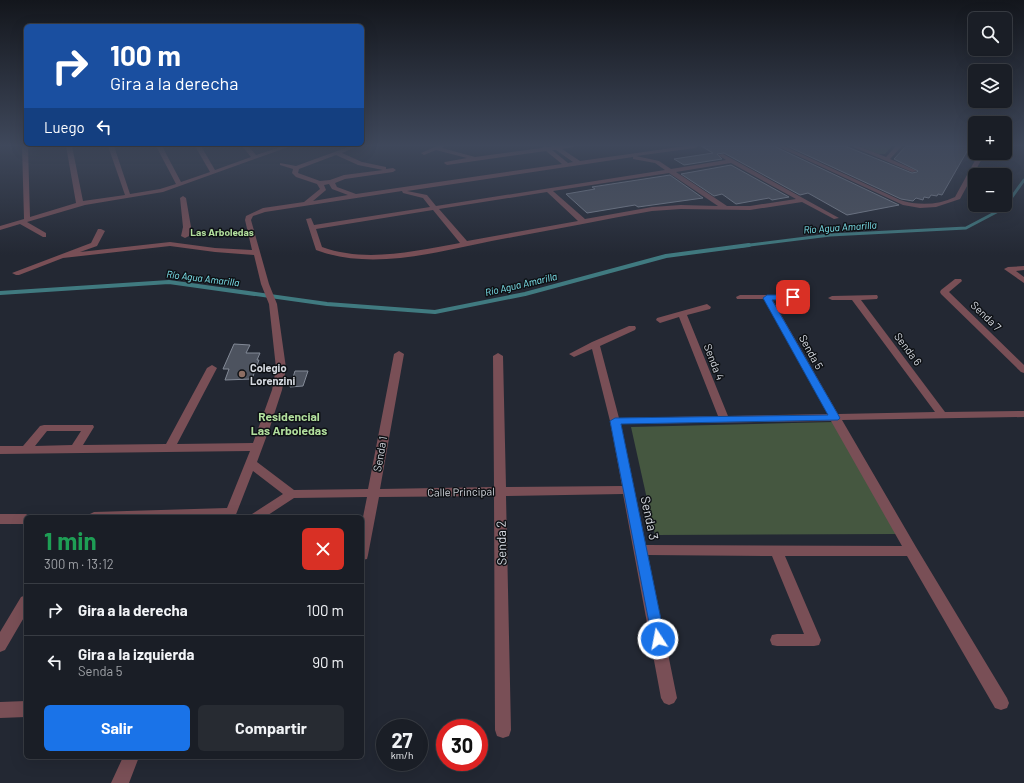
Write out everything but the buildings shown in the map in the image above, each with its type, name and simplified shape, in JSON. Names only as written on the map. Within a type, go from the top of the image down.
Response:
[{"type":"street","points":[[24,221],[25,183]]},
{"type":"street","points":[[77,183],[82,203]]},
{"type":"street","points":[[123,183],[127,193]]},
{"type":"street","points":[[82,203],[161,191],[186,183]]},
{"type":"street","points":[[304,204],[323,190],[320,183],[325,183]]},
{"type":"street","points":[[331,183],[334,188],[357,196]]},
{"type":"street","points":[[185,515],[230,514],[278,390],[280,368],[273,304],[265,284],[256,253],[248,217],[251,214],[263,210],[454,183]]},
{"type":"street","points":[[313,227],[594,183]]},
{"type":"street","points":[[688,183],[724,207]]},
{"type":"street","points":[[771,183],[836,218]]},
{"type":"street","points":[[858,183],[898,201],[916,206],[933,205],[958,198],[966,183]]},
{"type":"street","points":[[0,228],[103,197],[180,185]]},
{"type":"street","points":[[425,196],[438,185]]},
{"type":"street","points":[[399,190],[425,196],[464,243]]},
{"type":"street","points":[[548,190],[583,221]]},
{"type":"street","points":[[318,194],[342,191]]},
{"type":"street","points":[[183,198],[187,227],[185,236]]},
{"type":"street","points":[[309,219],[319,248],[328,252],[370,256],[399,256],[583,221],[666,207],[750,208],[802,200]]},
{"type":"street","points":[[24,221],[43,235]]},
{"type":"street","points":[[16,273],[94,244],[101,231]]},
{"type":"street","points":[[170,244],[171,241],[188,236],[194,242],[193,246]]},
{"type":"street","points":[[94,244],[106,252]]},
{"type":"street","points":[[62,256],[170,244],[215,250],[256,253]]},
{"type":"street","points":[[1024,268],[1008,269],[1024,281]]},
{"type":"street","name":"Senda 7","points":[[958,281],[944,292],[1024,370]]},
{"type":"street","points":[[740,298],[793,297]]},
{"type":"street","points":[[832,298],[874,297]]},
{"type":"street","name":"Senda 5","points":[[767,298],[911,551],[1001,703]]},
{"type":"street","name":"Senda 6","points":[[855,298],[942,415]]},
{"type":"street","points":[[660,320],[707,307]]},
{"type":"street","name":"Senda 4","points":[[682,314],[724,419]]},
{"type":"street","points":[[574,354],[632,328]]},
{"type":"street","name":"Senda 3","points":[[595,344],[615,421],[669,698]]},
{"type":"street","name":"Senda 1","points":[[364,544],[399,354]]},
{"type":"street","name":"Senda 2","points":[[498,356],[503,730]]},
{"type":"street","points":[[170,448],[212,368]]},
{"type":"street","points":[[615,421],[1024,414]]},
{"type":"street","points":[[26,450],[44,428],[89,427],[75,449]]},
{"type":"street","points":[[0,450],[257,447]]},
{"type":"street","points":[[250,463],[292,494],[259,515]]},
{"type":"street","name":"Calle Principal","points":[[292,494],[629,490]]},
{"type":"street","points":[[0,520],[24,519]]},
{"type":"street","points":[[641,550],[911,551]]},
{"type":"street","points":[[776,550],[814,640],[777,640]]},
{"type":"street","points":[[0,645],[24,604]]},
{"type":"street","points":[[0,710],[24,709]]},
{"type":"street","points":[[120,783],[130,759]]},
{"type":"green space","points":[[834,422],[896,534],[655,535],[631,427]]},
{"type":"waterway","name":"Río Agua Amarilla","points":[[742,246],[830,235],[966,228],[1004,208],[1022,183]]},
{"type":"waterway","name":"Río Agua Amarilla","points":[[0,293],[169,282],[327,304],[435,312],[525,294],[666,256],[749,245]]},
{"type":"place","name":"Colegio Lorenzini","points":[[242,374]]},
{"type":"district","name":"Las Arboledas","points":[[222,232]]},
{"type":"district","name":"Residencial Las Arboledas","points":[[289,424]]},
{"type":"route","points":[[658,639],[615,421],[835,418],[767,298],[793,297]]}]
